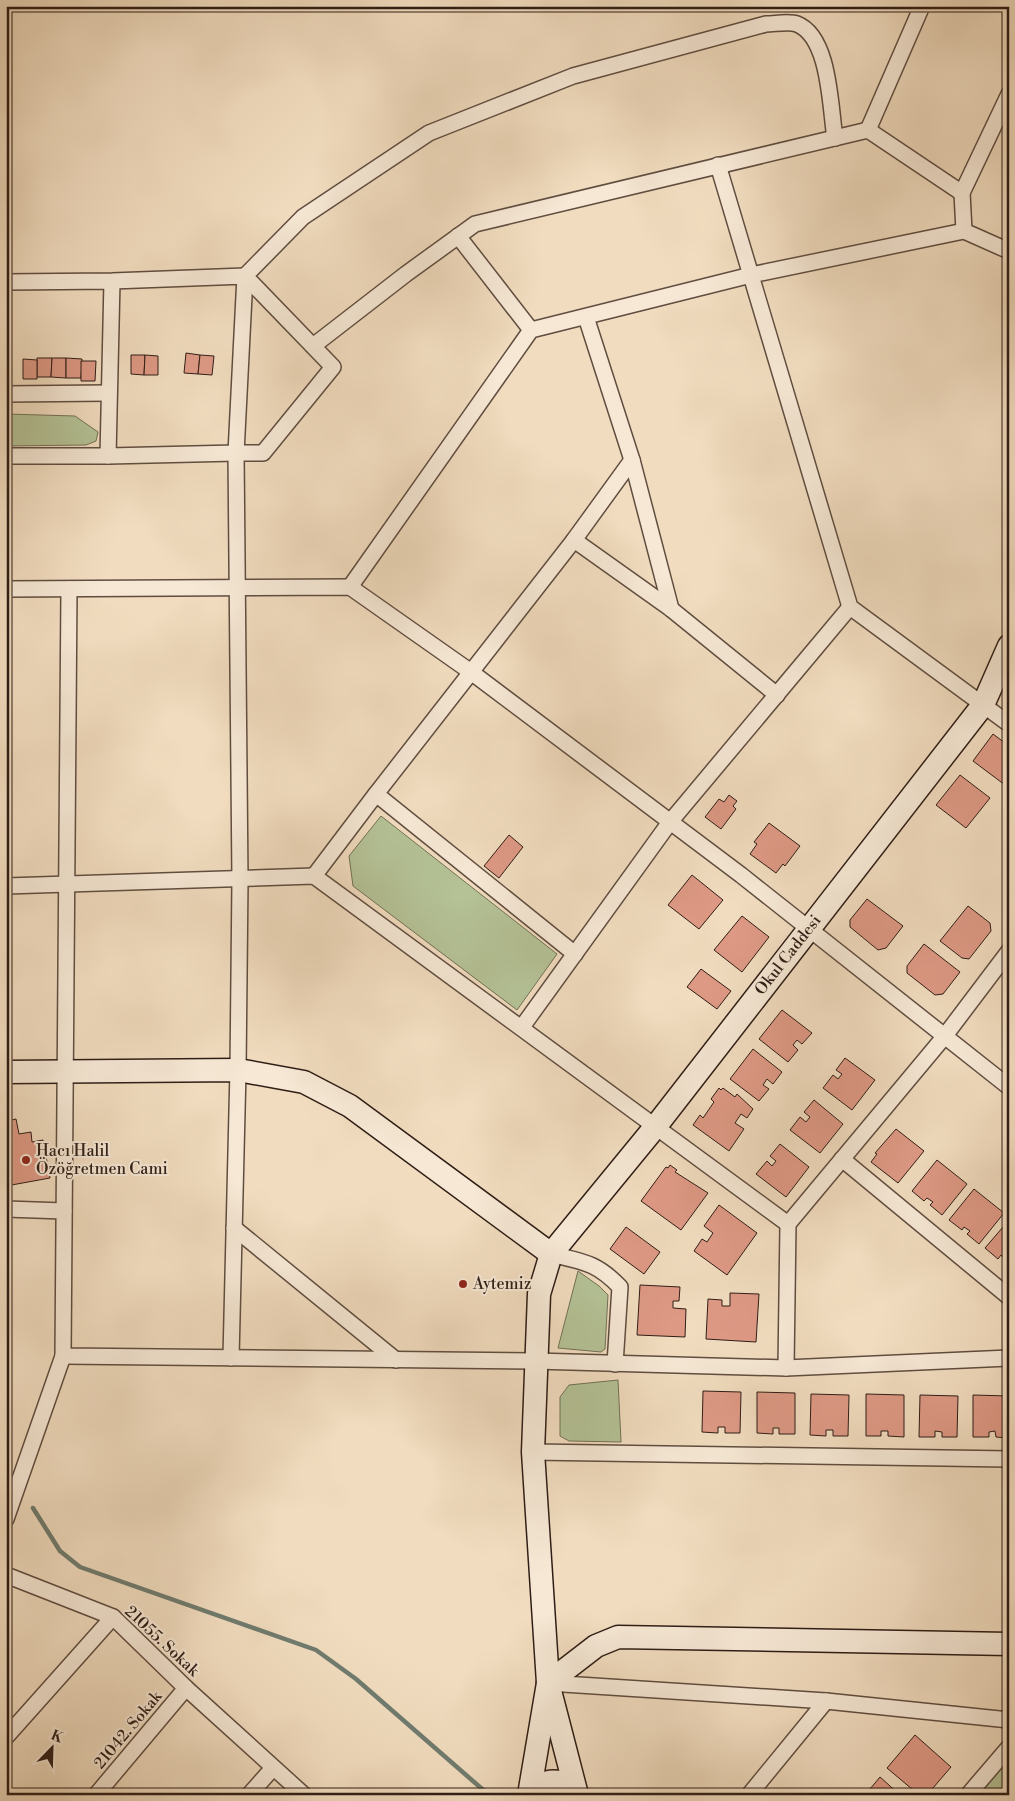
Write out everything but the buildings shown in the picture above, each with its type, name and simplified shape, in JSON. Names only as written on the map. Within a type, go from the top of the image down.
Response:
[{"type":"street","points":[[868,130],[922,6]]},
{"type":"street","points":[[230,1358],[238,1070],[240,880],[236,453],[245,276],[303,218],[429,133],[573,76],[766,24],[796,24],[812,34],[822,55],[835,138]]},
{"type":"street","points":[[964,231],[962,193],[1009,94]]},
{"type":"street","points":[[313,346],[475,224],[718,165],[868,130],[962,193]]},
{"type":"street","points":[[718,165],[850,607],[1009,724]]},
{"type":"street","points":[[350,587],[531,330],[751,275],[964,231],[1009,251]]},
{"type":"street","points":[[458,236],[531,330]]},
{"type":"street","points":[[6,282],[112,281],[245,276],[333,367],[263,453],[6,456]]},
{"type":"street","points":[[108,456],[112,281]]},
{"type":"street","points":[[586,317],[632,460],[670,609]]},
{"type":"street","points":[[6,394],[108,394]]},
{"type":"street","points":[[314,876],[574,540],[632,460]]},
{"type":"street","points":[[574,540],[670,609],[777,695]]},
{"type":"street","points":[[6,589],[350,587],[471,672],[670,822],[1009,1087]]},
{"type":"street","points":[[6,1519],[63,1356],[69,589]]},
{"type":"street","points":[[522,1027],[670,822],[850,607]]},
{"type":"street","name":"Okul Caddesi","points":[[551,1254],[656,1126],[983,705],[1009,646]]},
{"type":"street","points":[[376,794],[575,954]]},
{"type":"street","points":[[6,886],[67,886],[314,876],[788,1224]]},
{"type":"street","points":[[786,1368],[788,1224],[944,1037],[1009,951]]},
{"type":"street","points":[[6,1072],[238,1070],[304,1082],[350,1106],[551,1254],[592,1264],[606,1273],[620,1287],[615,1364]]},
{"type":"street","points":[[842,1160],[1009,1297]]},
{"type":"street","points":[[6,1209],[64,1211]]},
{"type":"street","points":[[234,1228],[396,1360]]},
{"type":"street","points":[[551,1254],[538,1294],[534,1452],[548,1683],[577,1795]]},
{"type":"street","points":[[63,1356],[535,1361],[786,1368],[1009,1358]]},
{"type":"street","points":[[534,1452],[1009,1459]]},
{"type":"street","name":"21055. Sokak","points":[[6,1575],[113,1618],[186,1688],[304,1795]]},
{"type":"street","points":[[6,1737],[113,1618]]},
{"type":"street","points":[[530,1795],[548,1683],[596,1646],[618,1637],[1009,1644]]},
{"type":"street","points":[[548,1683],[826,1701],[1009,1720]]},
{"type":"street","name":"21042. Sokak","points":[[96,1795],[186,1688]]},
{"type":"street","points":[[749,1795],[826,1701]]},
{"type":"street","points":[[968,1795],[1009,1746]]},
{"type":"street","points":[[249,1795],[273,1768]]},
{"type":"street","points":[[530,1795],[541,1784],[558,1781],[566,1784],[577,1795]]},
{"type":"green space","points":[[6,414],[75,416],[98,432],[96,441],[86,445],[6,446]]},
{"type":"green space","points":[[381,816],[557,954],[517,1010],[353,886],[349,856]]},
{"type":"green space","points":[[578,1271],[608,1295],[605,1349],[601,1352],[558,1348]]},
{"type":"green space","points":[[618,1380],[621,1442],[569,1441],[560,1436],[560,1397],[569,1385]]},
{"type":"green space","points":[[1009,1758],[1009,1795],[977,1795]]},
{"type":"waterway","points":[[33,1508],[60,1551],[80,1567],[316,1650],[356,1679],[489,1795]]},
{"type":"place","name":"Hacı Halil Özöğretmen Cami","points":[[26,1160]]},
{"type":"place","name":"Aytemiz","points":[[463,1284]]}]
